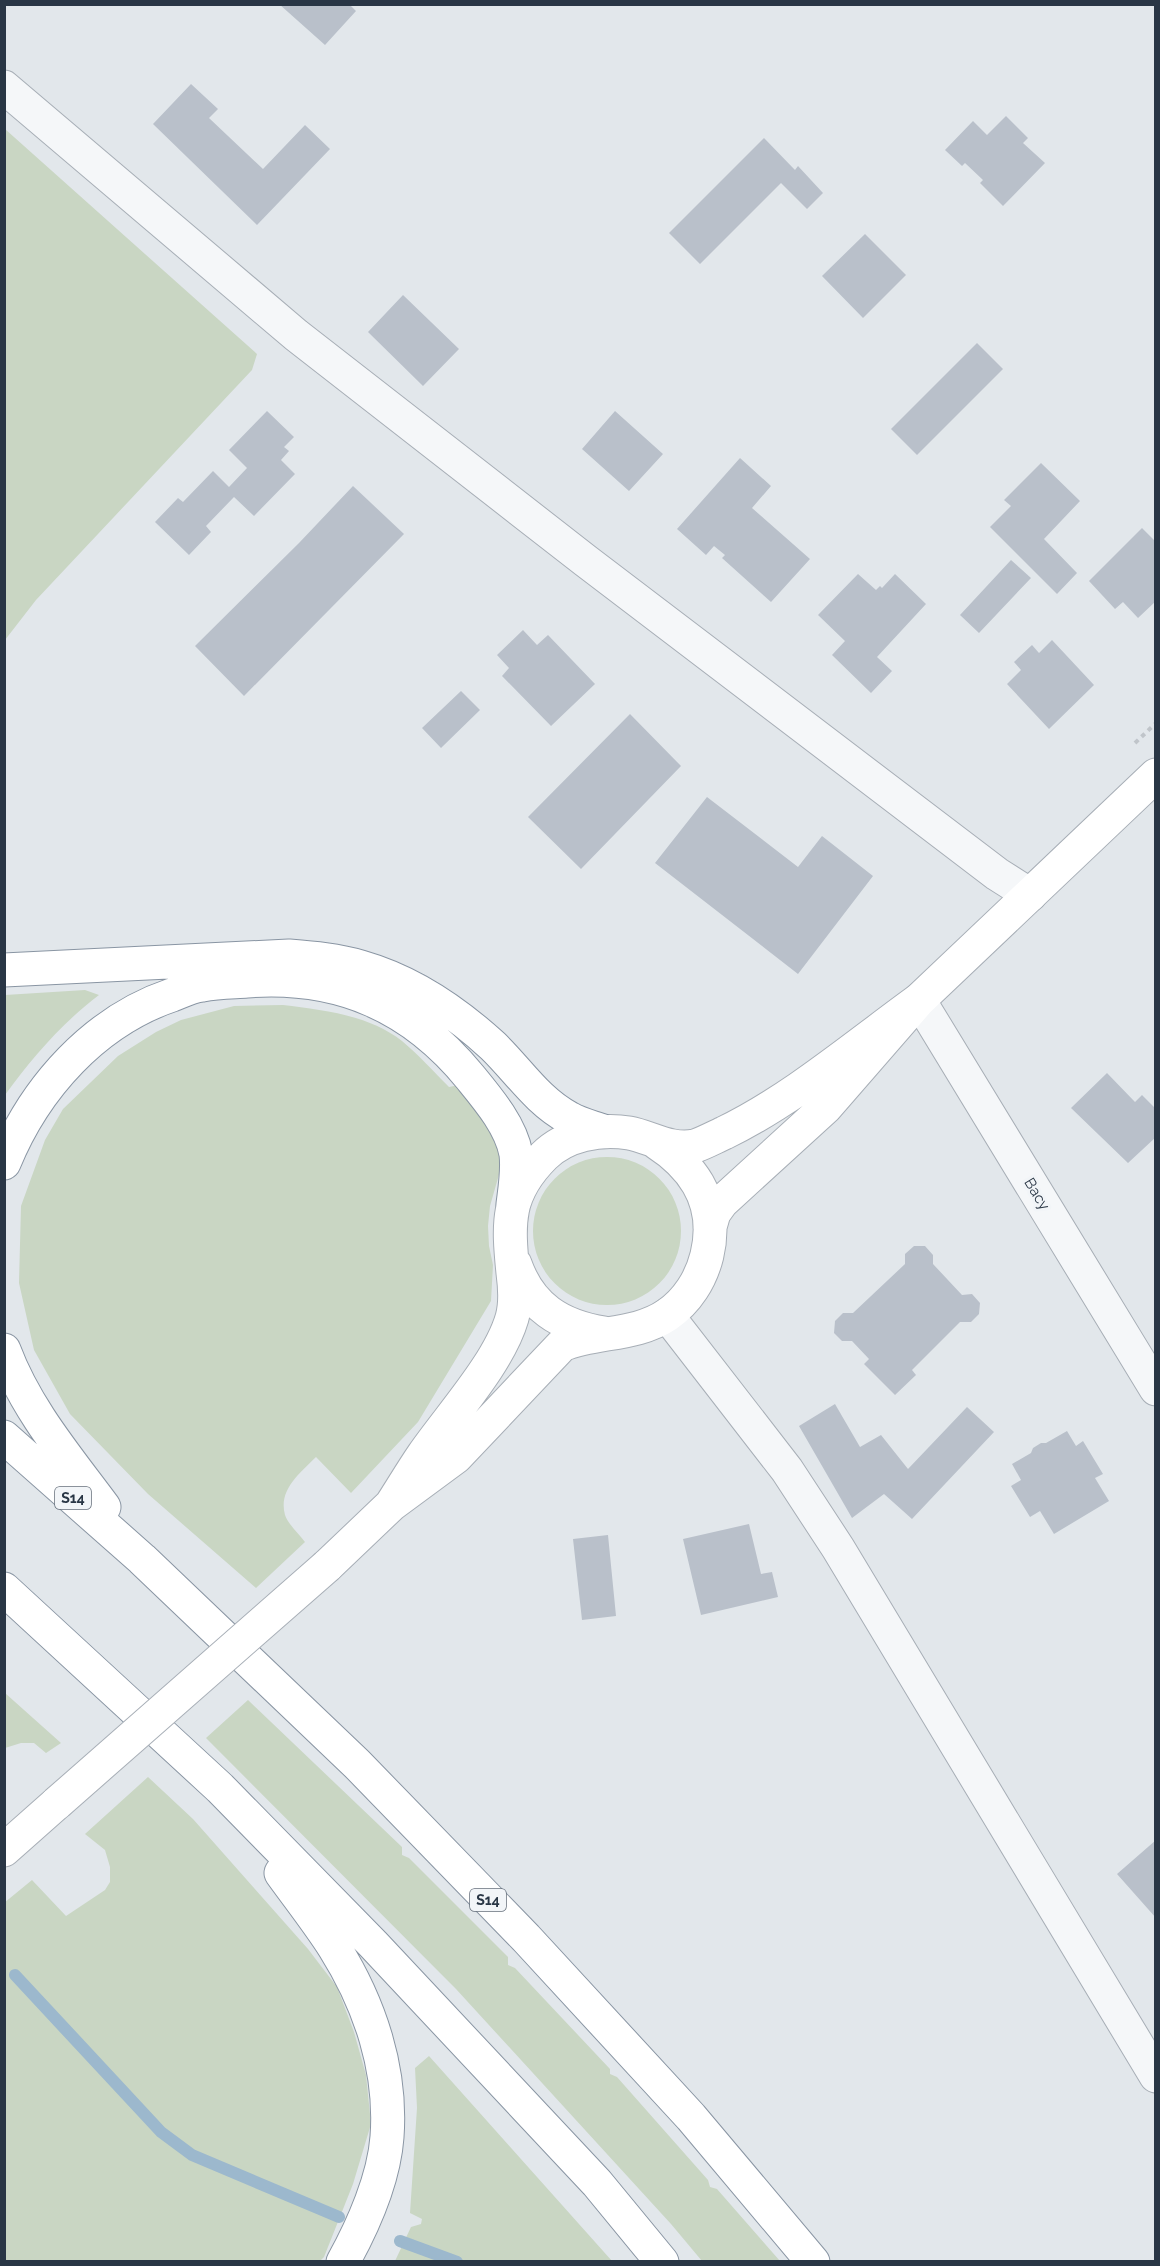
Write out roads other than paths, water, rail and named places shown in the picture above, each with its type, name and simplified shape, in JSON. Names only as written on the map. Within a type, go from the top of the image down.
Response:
[{"type":"main road","points":[[4,1850],[327,1566],[391,1505],[456,1457],[562,1345],[579,1338],[639,1329],[667,1316],[686,1298],[700,1277],[708,1253],[710,1227],[714,1214],[722,1202],[826,1107],[919,1000],[1155,775]]},
{"type":"main road","points":[[4,970],[289,956],[331,960],[363,967],[400,982],[439,1003],[494,1047],[538,1096],[569,1118],[603,1131],[630,1133],[657,1143],[678,1147],[696,1146],[741,1125],[784,1098],[919,1000]]},
{"type":"main road","points":[[4,1163],[38,1098],[64,1067],[98,1035],[153,1001],[201,985],[277,978],[328,985],[369,998],[396,1011],[424,1029],[455,1059],[483,1093],[512,1141],[516,1155],[516,1176],[509,1229],[515,1305],[512,1319],[495,1354],[469,1394],[422,1456],[391,1505]]},
{"type":"main road","points":[[513,1204],[525,1176],[546,1154],[572,1138],[603,1131]]},
{"type":"main road","points":[[657,1143],[674,1154],[700,1187],[707,1207],[710,1227]]},
{"type":"main road","points":[[511,1254],[520,1279],[543,1307],[557,1318],[581,1329],[607,1333]]},
{"type":"main road","points":[[4,1350],[15,1378],[31,1408],[142,1559]]},
{"type":"main road","name":"S14","points":[[4,1437],[142,1559],[357,1764],[518,1930],[691,2117],[813,2262]]},
{"type":"main road","points":[[4,1589],[57,1635],[229,1798],[373,1944],[597,2183],[662,2262]]},
{"type":"main road","points":[[229,1798],[334,1948],[360,1995],[378,2040],[386,2088],[387,2139],[376,2187],[359,2233],[343,2262]]},
{"type":"street","points":[[4,87],[296,335],[586,561],[997,874],[1030,895]]},
{"type":"street","name":"Bacy","points":[[919,1000],[1155,1389]]},
{"type":"street","points":[[667,1316],[787,1470],[838,1548],[1155,2076]]},
{"type":"waterway","points":[[15,1975],[161,2132],[192,2155],[339,2217]]},
{"type":"waterway","points":[[400,2241],[457,2262]]}]
